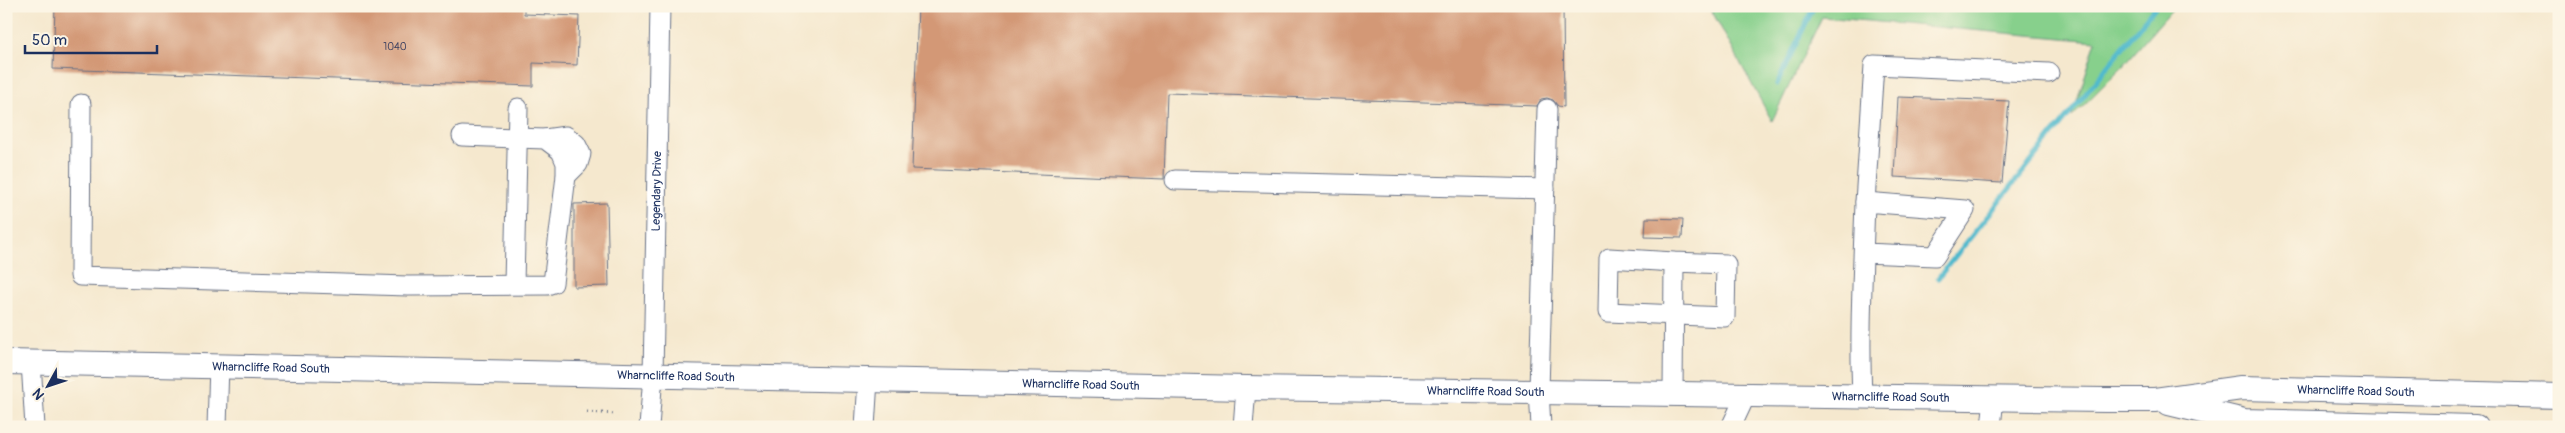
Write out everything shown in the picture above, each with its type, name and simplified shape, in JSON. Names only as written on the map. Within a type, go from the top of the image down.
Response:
[{"type":"main road","name":"Wharncliffe Road South","points":[[6,362],[1246,388],[1539,390],[1994,398],[2155,400],[2242,388],[2559,396]]},
{"type":"main road","name":"Wharncliffe Road South","points":[[2155,400],[2244,421],[2335,425],[2475,427]]},
{"type":"street","name":"Legendary Drive","points":[[649,427],[653,375],[660,6]]},
{"type":"street","points":[[1862,395],[1861,360],[1865,202],[1874,65],[2049,73]]},
{"type":"street","points":[[81,104],[80,276],[408,286],[553,283],[566,176],[566,163],[561,151],[545,139],[462,136]]},
{"type":"street","points":[[514,284],[518,108]]},
{"type":"street","points":[[1541,427],[1539,390],[1546,109]]},
{"type":"street","points":[[1175,180],[1545,189]]},
{"type":"street","points":[[1864,253],[1935,256],[1965,210],[1865,202]]},
{"type":"street","points":[[1609,258],[1674,262],[1726,264],[1725,317],[1608,312],[1609,258]]},
{"type":"street","points":[[1673,392],[1672,315],[1674,262]]},
{"type":"street","points":[[31,362],[35,427]]},
{"type":"street","points":[[217,427],[219,365]]},
{"type":"street","points":[[865,427],[868,380]]},
{"type":"street","points":[[1243,427],[1246,388]]},
{"type":"street","points":[[1731,427],[1746,394]]},
{"type":"street","points":[[1991,427],[1994,398]]},
{"type":"path","points":[[587,412],[615,414]]},
{"type":"green space","points":[[1709,6],[2175,6],[2123,66],[2072,117],[2096,41],[1822,17],[1772,121]]},
{"type":"building","points":[[55,6],[524,6],[524,14],[579,16],[577,65],[533,63],[533,86],[53,69]]},
{"type":"building","points":[[918,6],[1563,6],[1564,107],[1558,106],[1553,100],[1547,98],[1541,99],[1537,106],[1167,93],[1164,179],[912,169]]},
{"type":"building","points":[[1898,97],[2009,101],[2002,183],[1894,177]]},
{"type":"building","points":[[607,203],[609,286],[574,287],[574,204]]},
{"type":"building","points":[[1646,218],[1683,219],[1682,238],[1645,237]]},
{"type":"waterway","points":[[1777,84],[1814,6]]},
{"type":"waterway","points":[[1938,278],[2156,6]]}]
